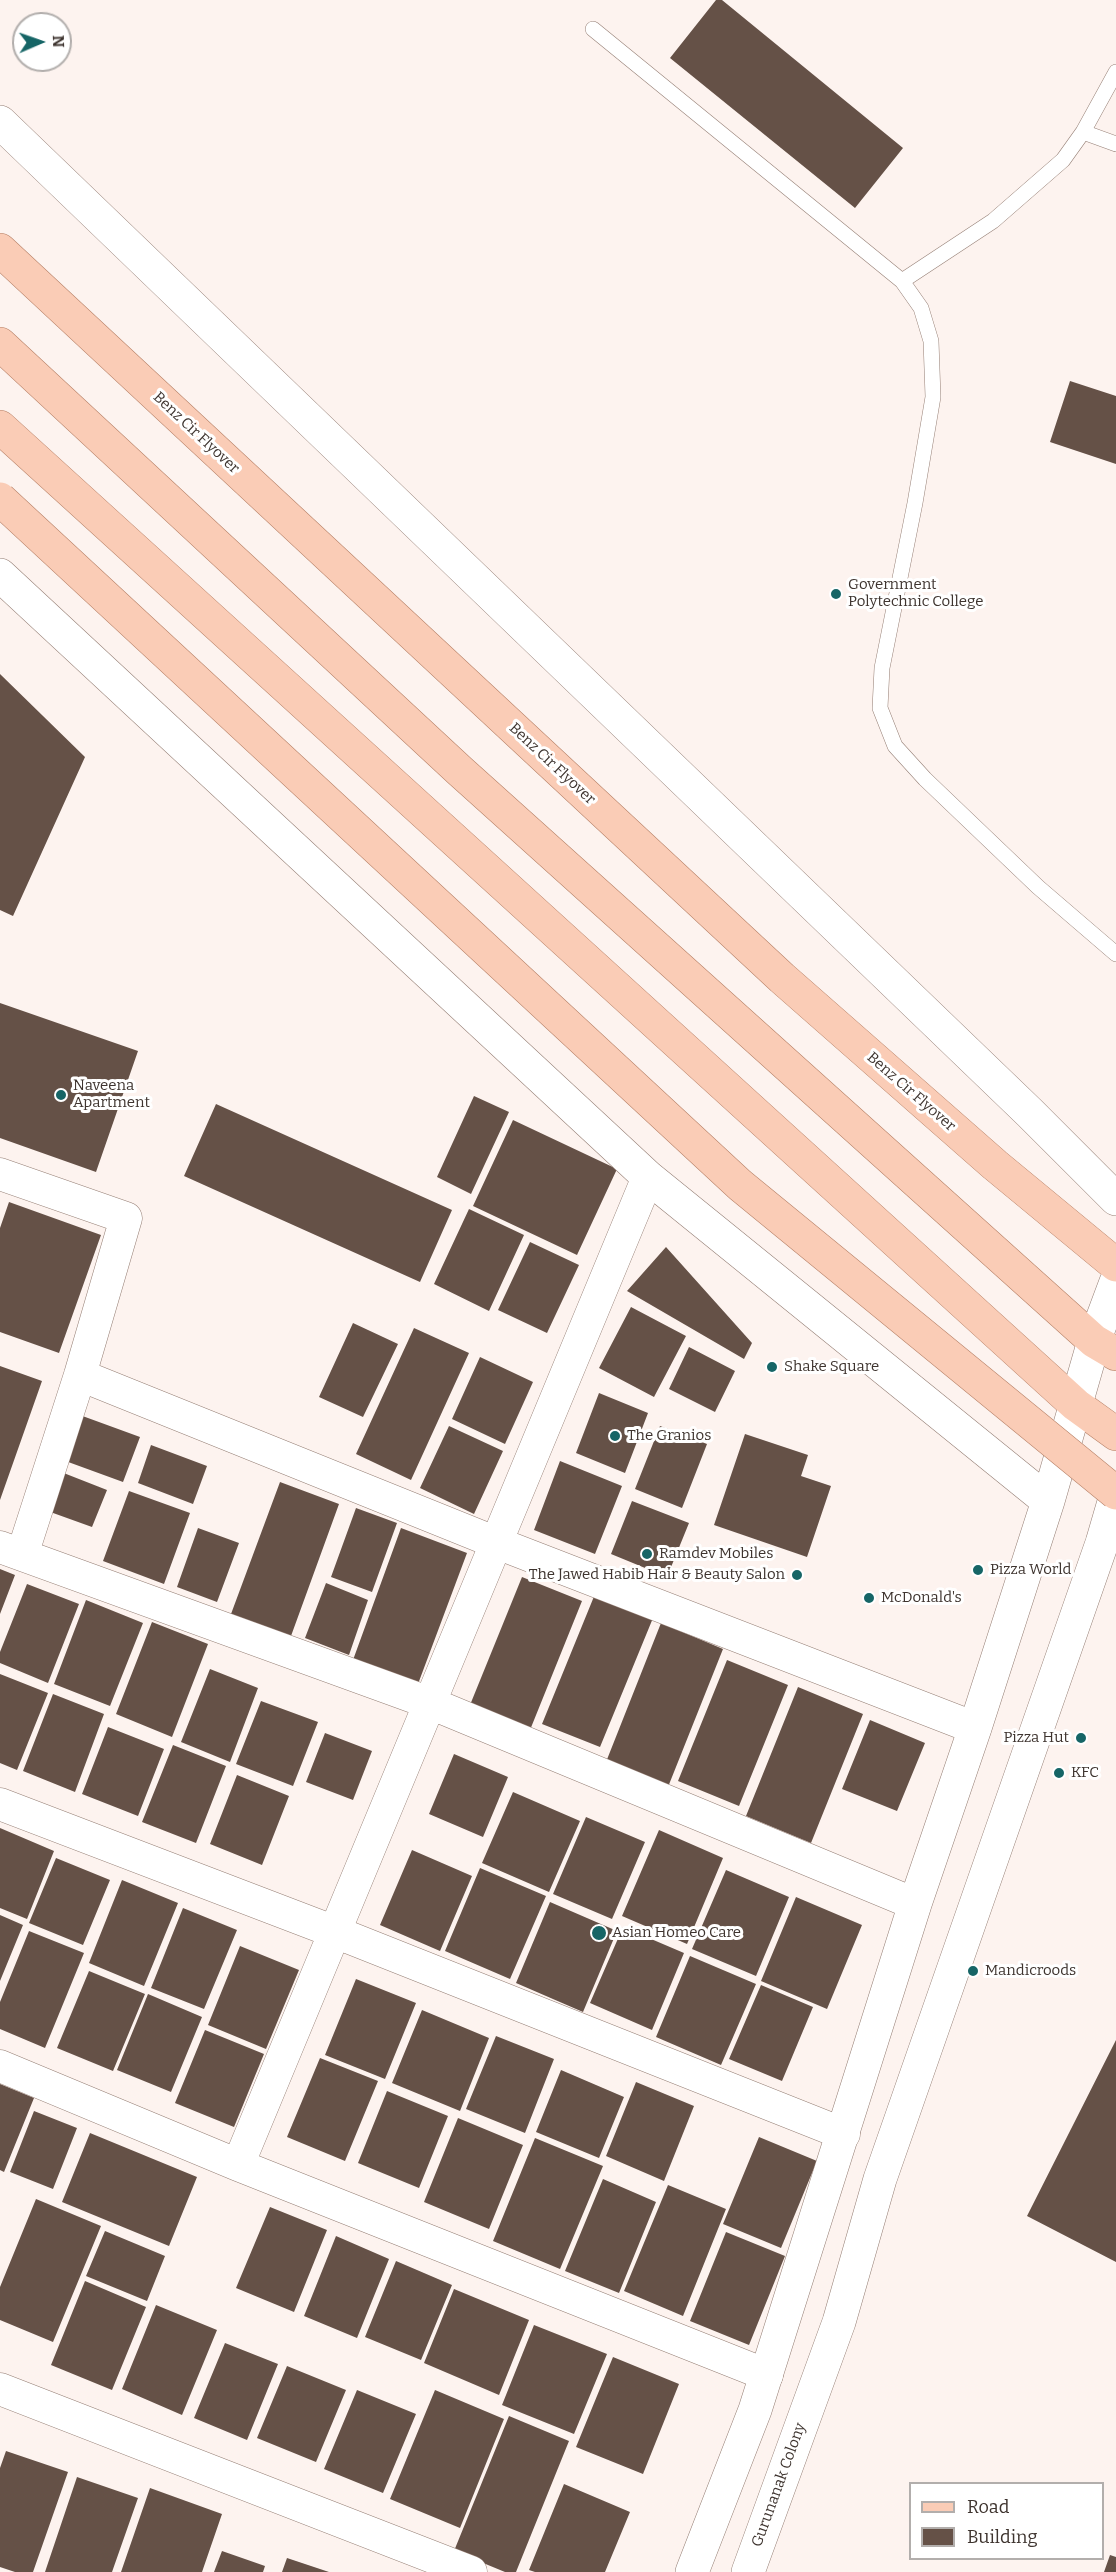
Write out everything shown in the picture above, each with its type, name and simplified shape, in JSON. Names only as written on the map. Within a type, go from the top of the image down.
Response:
[{"type":"main road","name":"Benz Cir Flyover","points":[[0,250],[782,978],[995,1165],[1116,1265]]},
{"type":"main road","points":[[0,344],[460,771],[1105,1348]]},
{"type":"main road","points":[[0,427],[1076,1405],[1116,1434]]},
{"type":"main road","points":[[0,499],[740,1185],[1116,1494]]},
{"type":"street","points":[[0,122],[1030,1113],[1116,1199]]},
{"type":"street","points":[[0,575],[648,1177],[1048,1501]]},
{"type":"street","points":[[0,1174],[126,1218],[80,1375],[11,1551],[430,1704],[915,1904]]},
{"type":"street","points":[[238,2165],[648,1177]]},
{"type":"street","points":[[692,2572],[767,2375],[915,1904],[975,1728],[1048,1501],[1076,1405],[1105,1348],[1116,1282]]},
{"type":"street","points":[[80,1375],[497,1543],[975,1728]]},
{"type":"street","name":"Gurunanak Colony","points":[[748,2572],[839,2322],[880,2179],[1109,1548],[1116,1494]]},
{"type":"street","points":[[0,1804],[335,1932],[844,2134]]},
{"type":"street","points":[[0,2066],[238,2165],[767,2375]]},
{"type":"street","points":[[0,2389],[471,2572]]},
{"type":"lane","points":[[593,29],[902,281],[921,308],[931,341],[933,397],[915,503],[882,668],[880,708],[895,746],[925,779],[1038,887],[1116,954]]},
{"type":"lane","points":[[902,281],[993,221],[1063,160],[1083,132],[1116,72]]},
{"type":"lane","points":[[1083,132],[1116,144]]},
{"type":"building","points":[[716,0],[722,0],[903,148],[855,208],[670,58]]},
{"type":"building","points":[[1070,381],[1116,396],[1116,464],[1050,442]]},
{"type":"building","points":[[0,674],[85,757],[13,916],[0,910]]},
{"type":"building","name":"Naveena Apartment","points":[[0,1003],[138,1051],[96,1172],[0,1138]]},
{"type":"building","points":[[474,1096],[509,1112],[471,1194],[437,1177]]},
{"type":"building","points":[[216,1104],[452,1210],[420,1282],[184,1176]]},
{"type":"building","points":[[513,1120],[617,1169],[577,1255],[473,1206]]},
{"type":"building","points":[[9,1202],[101,1235],[59,1353],[0,1332],[0,1228]]},
{"type":"building","points":[[469,1209],[524,1235],[489,1311],[434,1284]]},
{"type":"building","points":[[530,1242],[579,1265],[547,1333],[498,1310]]},
{"type":"building","points":[[666,1247],[752,1343],[744,1359],[627,1291]]},
{"type":"building","points":[[631,1307],[686,1336],[654,1397],[599,1368]]},
{"type":"building","points":[[353,1323],[398,1344],[363,1417],[319,1397]]},
{"type":"building","points":[[414,1328],[469,1353],[411,1480],[356,1454]]},
{"type":"building","points":[[689,1347],[735,1371],[715,1412],[669,1389]]},
{"type":"building","points":[[480,1357],[533,1382],[505,1444],[452,1419]]},
{"type":"building","points":[[0,1366],[42,1381],[0,1500]]},
{"type":"building","points":[[599,1393],[648,1413],[625,1473],[576,1453]]},
{"type":"building","points":[[77,1414],[140,1437],[123,1482],[60,1459]]},
{"type":"building","points":[[449,1426],[503,1451],[474,1514],[420,1488]]},
{"type":"building","points":[[660,1426],[707,1444],[682,1508],[635,1489]]},
{"type":"building","points":[[745,1434],[808,1455],[801,1476],[831,1486],[807,1557],[714,1525]]},
{"type":"building","points":[[151,1445],[207,1466],[193,1504],[138,1483]]},
{"type":"building","points":[[560,1461],[622,1486],[595,1554],[534,1530]]},
{"type":"building","points":[[56,1470],[107,1490],[92,1527],[42,1509]]},
{"type":"building","points":[[280,1482],[339,1504],[291,1636],[231,1614]]},
{"type":"building","points":[[129,1491],[190,1513],[164,1584],[103,1561]]},
{"type":"building","points":[[632,1501],[689,1523],[667,1577],[611,1554]]},
{"type":"building","points":[[356,1508],[397,1523],[372,1592],[331,1577]]},
{"type":"building","points":[[198,1528],[239,1543],[217,1602],[177,1587]]},
{"type":"building","points":[[401,1528],[467,1553],[418,1684],[353,1660]]},
{"type":"building","points":[[0,1569],[15,1575],[0,1614]]},
{"type":"building","points":[[522,1577],[582,1601],[530,1730],[470,1705]]},
{"type":"building","points":[[326,1583],[368,1600],[349,1655],[305,1638]]},
{"type":"building","points":[[27,1584],[79,1604],[48,1683],[0,1663],[0,1652]]},
{"type":"building","points":[[595,1594],[653,1618],[600,1747],[542,1724]]},
{"type":"building","points":[[86,1600],[143,1623],[110,1706],[54,1684]]},
{"type":"building","points":[[152,1622],[208,1644],[172,1737],[116,1714]]},
{"type":"building","points":[[661,1623],[723,1649],[668,1787],[606,1762]]},
{"type":"building","points":[[727,1660],[788,1685],[739,1806],[678,1781]]},
{"type":"building","points":[[210,1669],[258,1688],[230,1762],[181,1742]]},
{"type":"building","points":[[0,1674],[48,1693],[17,1770],[0,1763]]},
{"type":"building","points":[[798,1687],[863,1714],[811,1843],[746,1816]]},
{"type":"building","points":[[53,1694],[104,1714],[75,1792],[23,1771]]},
{"type":"building","points":[[261,1701],[318,1722],[293,1786],[236,1764]]},
{"type":"building","points":[[870,1720],[925,1743],[897,1811],[842,1789]]},
{"type":"building","points":[[108,1727],[164,1749],[138,1816],[82,1794]]},
{"type":"building","points":[[325,1733],[372,1751],[353,1800],[306,1782]]},
{"type":"building","points":[[173,1745],[226,1766],[196,1843],[142,1822]]},
{"type":"building","points":[[454,1754],[508,1777],[483,1837],[429,1814]]},
{"type":"building","points":[[237,1775],[289,1796],[262,1865],[210,1844]]},
{"type":"building","points":[[513,1792],[580,1821],[549,1892],[482,1863]]},
{"type":"building","points":[[586,1817],[645,1842],[612,1919],[553,1894]]},
{"type":"building","points":[[0,1828],[54,1851],[27,1919],[0,1908]]},
{"type":"building","points":[[659,1830],[723,1858],[687,1944],[622,1916]]},
{"type":"building","points":[[412,1850],[472,1876],[440,1951],[380,1925]]},
{"type":"building","points":[[56,1858],[110,1880],[83,1945],[29,1923]]},
{"type":"building","points":[[480,1868],[546,1896],[510,1979],[445,1951]]},
{"type":"building","points":[[726,1870],[789,1897],[756,1976],[692,1949]]},
{"type":"building","points":[[122,1880],[178,1903],[144,1986],[89,1963]]},
{"type":"building","points":[[796,1897],[862,1925],[827,2009],[761,1981]]},
{"type":"building","points":[[550,1902],[617,1931],[583,2012],[516,1983]]},
{"type":"building","points":[[183,1908],[237,1930],[204,2009],[151,1988]]},
{"type":"building","points":[[0,1915],[23,1925],[0,1981]]},
{"type":"building","points":[[623,1927],[684,1953],[652,2030],[590,2003]]},
{"type":"building","points":[[29,1931],[84,1953],[45,2048],[0,2029],[0,2002]]},
{"type":"building","points":[[240,1946],[299,1970],[266,2049],[208,2025]]},
{"type":"building","points":[[690,1956],[756,1984],[721,2065],[656,2037]]},
{"type":"building","points":[[89,1971],[145,1994],[113,2071],[57,2048]]},
{"type":"building","points":[[356,1979],[416,2003],[385,2079],[325,2055]]},
{"type":"building","points":[[761,1985],[813,2007],[782,2081],[729,2059]]},
{"type":"building","points":[[148,1994],[202,2017],[171,2092],[117,2070]]},
{"type":"building","points":[[422,2010],[489,2038],[460,2111],[392,2083]]},
{"type":"building","points":[[205,2030],[264,2054],[234,2127],[175,2103]]},
{"type":"building","points":[[496,2036],[554,2059],[525,2133],[466,2109]]},
{"type":"building","points":[[1116,2040],[1116,2262],[1027,2216]]},
{"type":"building","points":[[320,2058],[378,2081],[345,2161],[287,2137]]},
{"type":"building","points":[[561,2070],[624,2097],[599,2158],[536,2132]]},
{"type":"building","points":[[636,2082],[694,2106],[664,2181],[606,2156]]},
{"type":"building","points":[[0,2084],[34,2098],[4,2172],[0,2170]]},
{"type":"building","points":[[387,2091],[448,2116],[419,2188],[358,2163]]},
{"type":"building","points":[[34,2111],[77,2128],[53,2189],[10,2172]]},
{"type":"building","points":[[458,2118],[523,2145],[489,2229],[424,2202]]},
{"type":"building","points":[[90,2133],[197,2177],[169,2246],[62,2202]]},
{"type":"building","points":[[759,2137],[817,2161],[781,2248],[723,2224]]},
{"type":"building","points":[[535,2138],[603,2166],[560,2269],[493,2241]]},
{"type":"building","points":[[603,2179],[656,2202],[619,2293],[565,2271]]},
{"type":"building","points":[[668,2185],[726,2209],[683,2316],[624,2291]]},
{"type":"building","points":[[36,2199],[101,2226],[53,2342],[0,2320],[0,2287]]},
{"type":"building","points":[[270,2207],[327,2230],[294,2312],[236,2288]]},
{"type":"building","points":[[105,2231],[165,2256],[147,2301],[86,2276]]},
{"type":"building","points":[[726,2232],[785,2256],[749,2345],[690,2321]]},
{"type":"building","points":[[336,2236],[389,2259],[357,2338],[304,2316]]},
{"type":"building","points":[[396,2261],[452,2285],[421,2360],[365,2337]]},
{"type":"building","points":[[85,2281],[146,2307],[112,2390],[51,2365]]},
{"type":"building","points":[[454,2289],[529,2320],[499,2395],[424,2363]]},
{"type":"building","points":[[156,2305],[217,2330],[182,2415],[122,2389]]},
{"type":"building","points":[[534,2325],[607,2354],[574,2434],[502,2405]]},
{"type":"building","points":[[225,2343],[278,2364],[247,2440],[194,2418]]},
{"type":"building","points":[[613,2357],[679,2384],[643,2474],[576,2447]]},
{"type":"building","points":[[287,2366],[346,2390],[316,2462],[257,2438]]},
{"type":"building","points":[[357,2390],[416,2414],[383,2493],[324,2469]]},
{"type":"building","points":[[435,2390],[504,2419],[460,2528],[390,2499]]},
{"type":"building","points":[[509,2416],[569,2441],[516,2572],[505,2572],[454,2551]]},
{"type":"building","points":[[6,2451],[68,2472],[33,2572],[15,2572],[0,2567],[0,2468]]},
{"type":"building","points":[[77,2477],[138,2498],[112,2572],[45,2572]]},
{"type":"building","points":[[564,2484],[630,2512],[605,2572],[535,2572],[529,2570]]},
{"type":"building","points":[[150,2488],[222,2514],[202,2572],[121,2572]]},
{"type":"building","points":[[222,2551],[265,2566],[263,2572],[214,2572]]},
{"type":"building","points":[[1110,2555],[1116,2557],[1116,2572],[1104,2572]]},
{"type":"building","points":[[287,2558],[329,2572],[282,2572]]},
{"type":"place","name":"Government Polytechnic College","points":[[836,594]]},
{"type":"place","name":"Naveena Apartment","points":[[61,1095]]},
{"type":"place","name":"Shake Square","points":[[772,1367]]},
{"type":"place","name":"The Granios","points":[[615,1436]]},
{"type":"place","name":"Ramdev Mobiles","points":[[647,1554]]},
{"type":"place","name":"Pizza World","points":[[978,1570]]},
{"type":"place","name":"The Jawed Habib Hair & Beauty Salon","points":[[797,1575]]},
{"type":"place","name":"McDonald's","points":[[869,1598]]},
{"type":"place","name":"Pizza Hut","points":[[1081,1738]]},
{"type":"place","name":"KFC","points":[[1059,1773]]},
{"type":"place","name":"Asian Homeo Care","points":[[599,1933]]},
{"type":"place","name":"Mandicroods","points":[[973,1971]]}]
